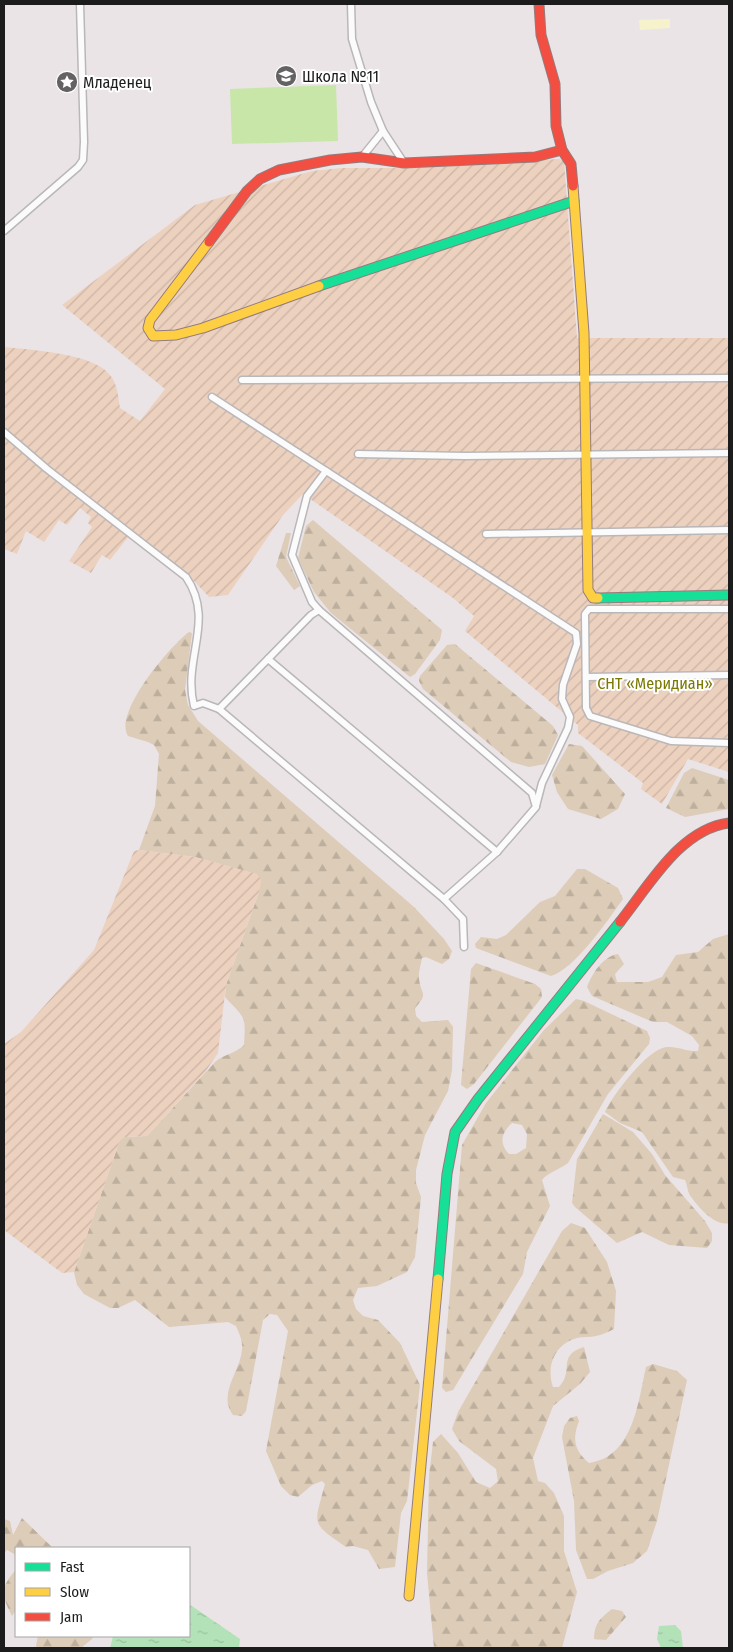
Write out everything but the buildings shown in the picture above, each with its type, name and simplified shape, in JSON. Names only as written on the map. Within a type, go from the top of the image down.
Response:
[{"type":"street","points":[[4,231],[72,174],[82,160],[84,147],[80,4]]},
{"type":"street","points":[[350,4],[352,39],[371,102],[383,131],[404,163]]},
{"type":"street","points":[[539,4],[541,35],[555,84],[556,126],[562,150],[571,164],[584,333],[588,590],[593,598],[729,595]]},
{"type":"street","points":[[362,157],[383,131]]},
{"type":"street","points":[[562,150],[535,157],[404,163],[362,157],[330,160],[280,170],[260,179],[233,208],[150,320],[148,328],[153,336],[163,338],[223,321],[254,308],[574,201]]},
{"type":"street","points":[[242,380],[729,378]]},
{"type":"street","points":[[212,397],[576,633],[577,644],[563,685],[562,699],[570,717],[568,728],[542,783],[536,807],[497,852],[444,899]]},
{"type":"street","points":[[4,432],[47,469],[186,577],[196,592],[201,615],[192,670],[191,692],[194,706],[203,703],[219,709],[444,899],[463,919],[464,947]]},
{"type":"street","points":[[358,454],[466,456],[729,453]]},
{"type":"street","points":[[326,471],[307,496],[292,555],[312,602],[532,794],[536,807]]},
{"type":"street","points":[[486,534],[729,530]]},
{"type":"street","points":[[729,609],[587,610],[585,614],[586,708],[593,718],[671,741],[729,743]]},
{"type":"street","points":[[219,709],[311,615],[319,610]]},
{"type":"street","points":[[268,659],[497,852]]},
{"type":"street","points":[[586,677],[729,674]]},
{"type":"street","points":[[409,1596],[447,1174],[455,1132],[478,1099],[668,862],[694,834],[720,823],[729,823]]},
{"type":"green space","name":"СНТ «Меридиан»","points":[[559,159],[564,161],[577,338],[729,338],[729,772],[688,759],[662,804],[641,789],[643,783],[578,733],[578,725],[465,631],[474,616],[453,598],[303,494],[283,515],[228,595],[209,597],[195,582],[133,531],[110,560],[102,555],[91,573],[69,561],[92,527],[88,523],[91,517],[80,508],[67,525],[59,520],[44,542],[26,531],[17,554],[4,549],[4,347],[45,351],[76,357],[102,368],[115,383],[120,408],[140,421],[165,389],[62,305],[195,205],[312,171],[342,168],[408,168]]},
{"type":"green space","points":[[313,520],[442,630],[440,640],[415,674],[410,677],[331,613],[314,592],[298,558],[306,526]]},
{"type":"green space","points":[[286,533],[291,533],[286,557],[300,586],[294,590],[276,566]]},
{"type":"green space","points":[[189,632],[192,633],[185,690],[188,705],[198,721],[414,907],[444,939],[452,951],[449,959],[442,964],[426,957],[422,958],[419,974],[423,996],[415,1008],[416,1016],[422,1022],[448,1020],[453,1027],[452,1070],[448,1091],[425,1135],[416,1170],[416,1183],[421,1197],[415,1257],[407,1272],[377,1286],[358,1288],[353,1300],[356,1309],[363,1316],[378,1320],[400,1343],[420,1385],[407,1501],[401,1513],[395,1567],[379,1569],[368,1550],[353,1546],[346,1547],[326,1533],[318,1522],[317,1516],[325,1484],[322,1481],[312,1485],[298,1497],[290,1495],[281,1486],[266,1451],[288,1331],[277,1315],[270,1314],[263,1320],[246,1411],[242,1416],[233,1415],[229,1407],[229,1391],[241,1357],[242,1346],[236,1326],[228,1322],[169,1327],[135,1300],[118,1308],[110,1308],[84,1294],[77,1285],[74,1272],[120,1140],[124,1137],[147,1136],[215,1062],[244,1045],[245,1028],[243,1018],[225,997],[226,985],[260,889],[256,874],[195,857],[139,850],[155,806],[159,754],[154,745],[128,736],[126,726],[129,712],[136,697],[157,665]]},
{"type":"green space","points":[[455,644],[553,726],[558,735],[545,764],[529,767],[511,762],[423,689],[419,681],[420,676],[447,645]]},
{"type":"green space","points":[[569,744],[582,746],[625,794],[618,809],[601,819],[568,809],[557,792],[552,775]]},
{"type":"green space","points":[[692,768],[729,780],[729,809],[685,817],[666,808],[684,773]]},
{"type":"green space","points":[[134,851],[195,857],[257,874],[261,880],[260,889],[226,985],[218,1053],[206,1071],[147,1136],[124,1137],[120,1140],[74,1272],[62,1273],[4,1230],[4,1044],[21,1032],[94,950]]},
{"type":"green space","points":[[577,869],[585,869],[618,888],[623,899],[590,943],[560,972],[551,976],[476,948],[475,944],[481,937],[497,939],[506,935],[540,902],[555,896]]},
{"type":"green space","points":[[729,934],[729,1223],[724,1223],[708,1216],[699,1207],[689,1194],[685,1180],[673,1177],[642,1132],[620,1123],[605,1112],[623,1084],[650,1055],[659,1049],[667,1047],[698,1051],[699,1045],[692,1036],[667,1022],[653,1022],[592,996],[587,987],[599,966],[613,955],[618,954],[624,964],[615,974],[617,982],[648,982],[662,977],[676,955],[698,952],[713,939]]},
{"type":"green space","points":[[476,963],[535,984],[541,989],[542,997],[474,1084],[467,1089],[461,1085],[471,969]]},
{"type":"green space","points":[[576,999],[647,1031],[650,1038],[649,1044],[608,1094],[568,1163],[542,1180],[550,1206],[527,1252],[523,1274],[453,1390],[446,1392],[442,1388],[462,1145],[486,1103],[544,1030]],"holes":[[[512,1123],[522,1125],[527,1134],[526,1148],[516,1154],[509,1154],[503,1146],[504,1134]]]},
{"type":"green space","points":[[603,1114],[633,1132],[652,1154],[665,1175],[705,1221],[712,1233],[712,1241],[707,1248],[669,1245],[642,1232],[617,1243],[575,1207],[572,1203],[577,1159]]},
{"type":"green space","points":[[571,1223],[585,1228],[607,1262],[616,1291],[614,1329],[598,1336],[569,1341],[557,1351],[554,1357],[551,1364],[553,1387],[559,1387],[564,1381],[568,1359],[571,1355],[584,1347],[590,1372],[580,1384],[553,1406],[533,1458],[538,1481],[545,1483],[554,1493],[564,1516],[564,1551],[577,1592],[562,1648],[434,1648],[427,1573],[429,1476],[433,1442],[441,1434],[458,1453],[476,1482],[490,1488],[498,1481],[496,1469],[459,1441],[452,1429],[458,1412],[562,1231]]},
{"type":"green space","points":[[653,1364],[677,1371],[687,1380],[657,1521],[647,1551],[633,1563],[608,1571],[593,1579],[587,1579],[576,1550],[574,1501],[562,1437],[564,1426],[570,1418],[577,1416],[579,1421],[575,1439],[577,1449],[589,1463],[604,1459],[615,1451],[631,1426],[646,1367]]},
{"type":"green space","points":[[22,1518],[52,1547],[15,1547],[15,1554],[7,1550],[4,1553],[4,1519],[10,1521],[13,1535]]},
{"type":"green space","points":[[15,1570],[15,1612],[12,1616],[4,1596],[7,1582]]},
{"type":"green space","points":[[612,1609],[622,1611],[626,1617],[606,1640],[594,1639],[598,1622]]},
{"type":"green space","points":[[38,1637],[93,1637],[81,1648],[38,1648],[36,1646]]},
{"type":"shaded area","points":[[670,19],[670,28],[640,30],[639,20]]},
{"type":"shaded area","points":[[336,85],[338,141],[232,144],[230,89]]},
{"type":"water","points":[[190,1605],[240,1639],[239,1648],[110,1648],[113,1637],[190,1637]]},
{"type":"water","points":[[675,1625],[681,1631],[683,1648],[661,1648],[657,1639],[659,1626]]},
{"type":"traffic: fast","points":[[319,286],[574,201]]},
{"type":"traffic: fast","points":[[598,598],[729,595]]},
{"type":"traffic: fast","points":[[438,1279],[447,1174],[455,1132],[478,1099],[620,922]]},
{"type":"traffic: slow","points":[[573,186],[584,333],[588,590],[593,598],[598,598]]},
{"type":"traffic: slow","points":[[209,242],[150,320],[148,328],[153,336],[176,335],[203,328],[319,286]]},
{"type":"traffic: slow","points":[[409,1596],[438,1279]]},
{"type":"traffic: jam","points":[[539,4],[541,35],[555,84],[556,126],[562,150],[571,164],[573,186]]},
{"type":"traffic: jam","points":[[209,242],[247,191],[260,179],[279,170],[330,160],[362,157],[404,163],[535,157],[562,150]]},
{"type":"traffic: jam","points":[[620,922],[654,876],[681,847],[695,836],[711,828],[729,823]]},
{"type":"place","name":"Школа №11","points":[[286,76]]},
{"type":"place","name":"Младенец","points":[[67,82]]}]
